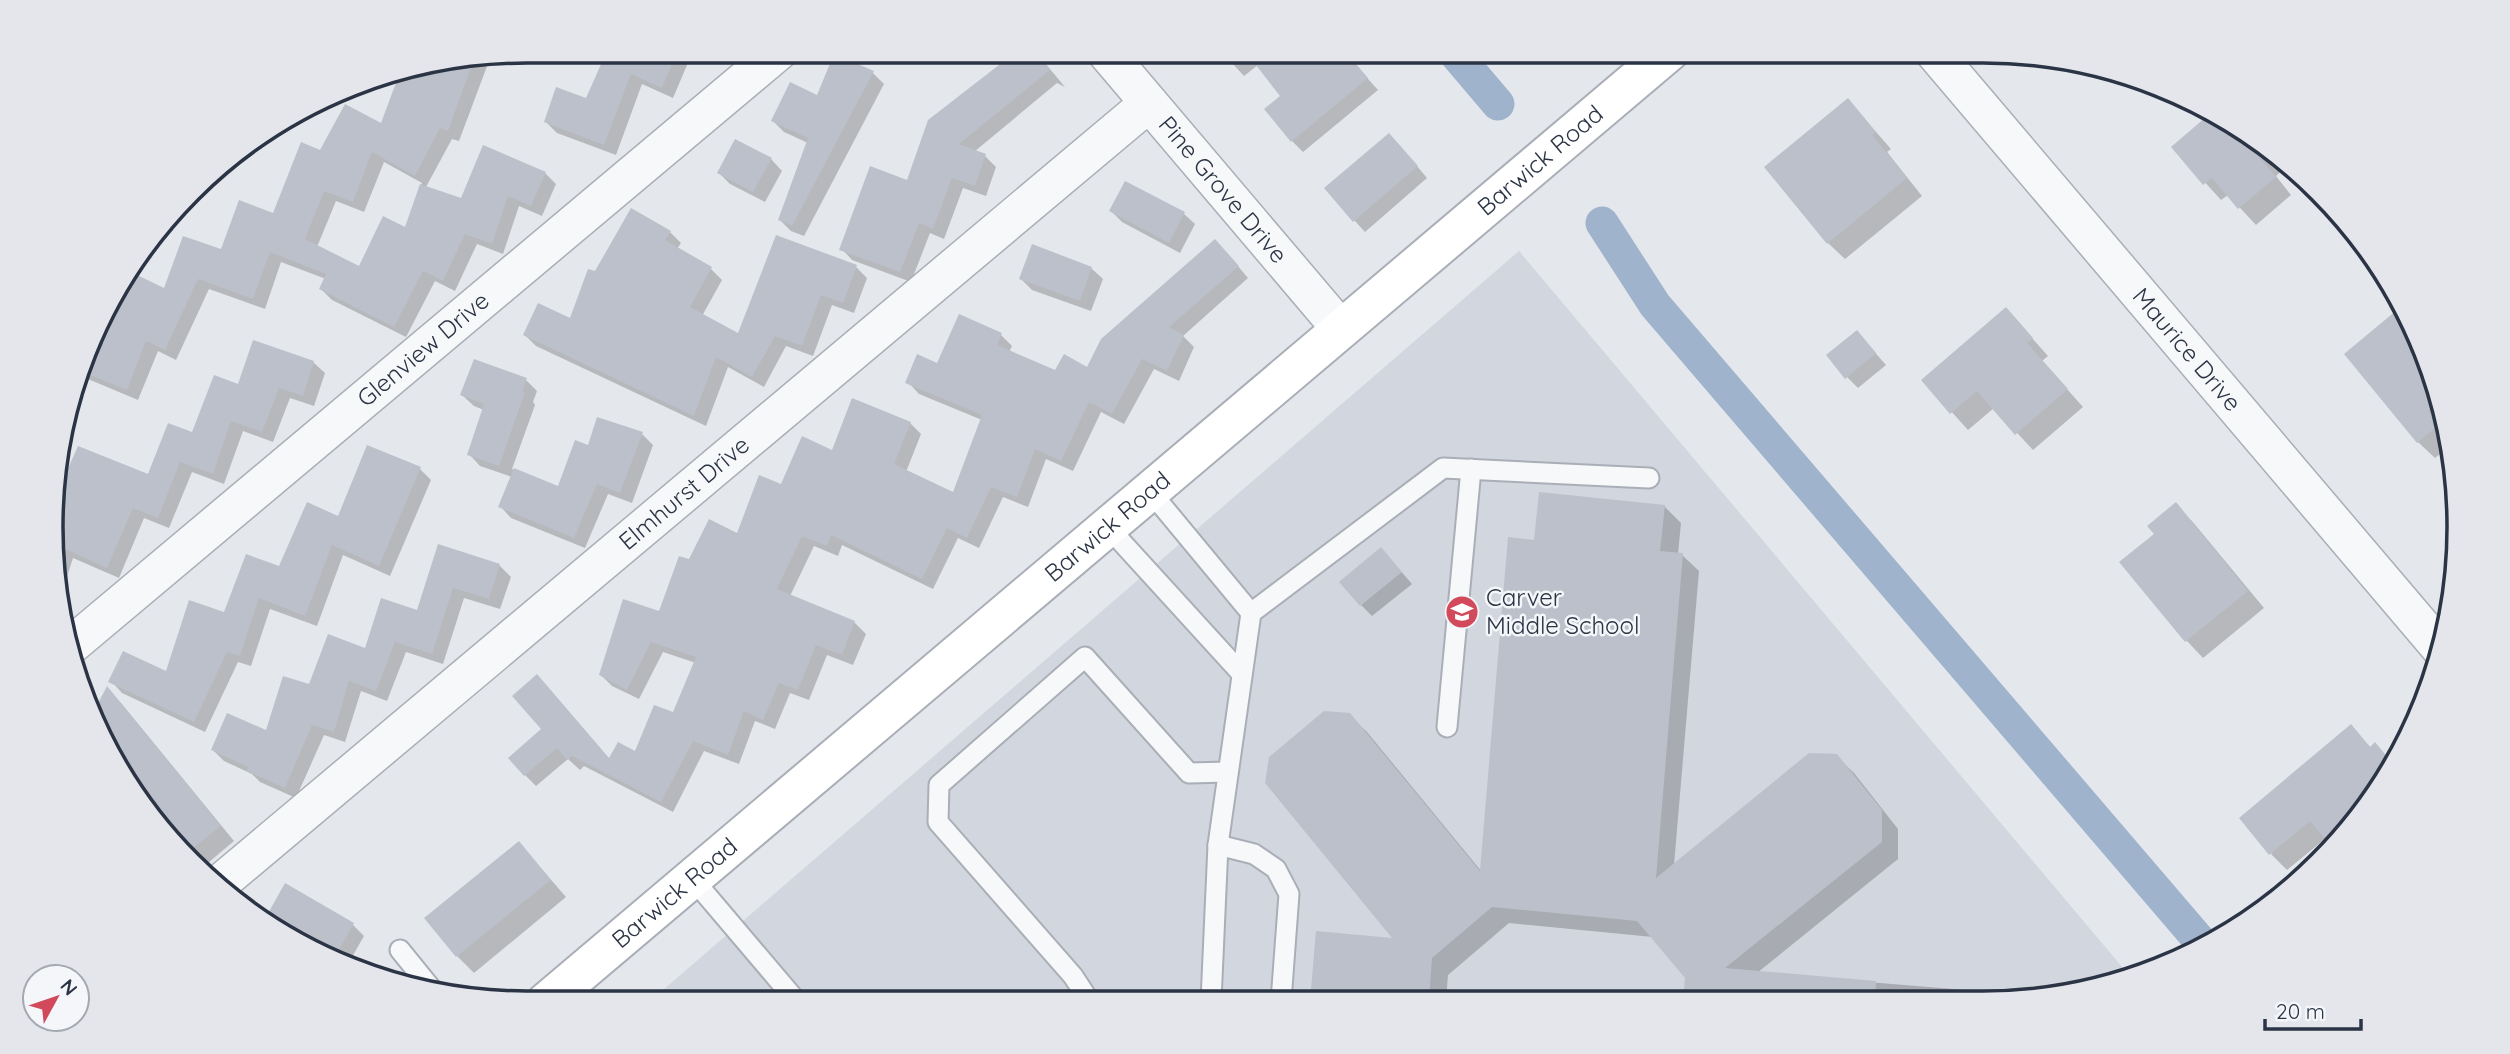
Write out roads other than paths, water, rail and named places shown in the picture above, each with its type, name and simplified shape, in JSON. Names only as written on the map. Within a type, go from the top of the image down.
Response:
[{"type":"street","name":"Glenview Drive","points":[[77,640],[765,63]]},
{"type":"street","name":"Pine Grove Drive","points":[[1115,63],[1340,328]]},
{"type":"street","name":"Barwick Road","points":[[559,991],[1656,63]]},
{"type":"street","name":"Maurice Drive","points":[[1943,63],[2433,639]]},
{"type":"street","name":"Elmhurst Drive","points":[[225,879],[1149,103]]},
{"type":"lane","points":[[1211,991],[1217,845],[1251,613],[1443,468],[1649,478]]},
{"type":"lane","points":[[1447,727],[1471,469]]},
{"type":"lane","points":[[1149,490],[1251,613]]},
{"type":"lane","points":[[1107,526],[1242,674]]},
{"type":"lane","points":[[1083,991],[1073,976],[938,822],[939,785],[1085,657],[1189,773],[1228,772]]},
{"type":"lane","points":[[1217,845],[1254,854],[1276,869],[1289,894],[1283,991]]},
{"type":"lane","points":[[692,878],[788,991]]},
{"type":"lane","points":[[400,950],[423,979]]},
{"type":"waterway","points":[[1463,63],[1498,104]]},
{"type":"waterway","points":[[1602,223],[1655,305],[2197,938]]},
{"type":"place","name":"Carver Middle School","points":[[1462,612]]}]
